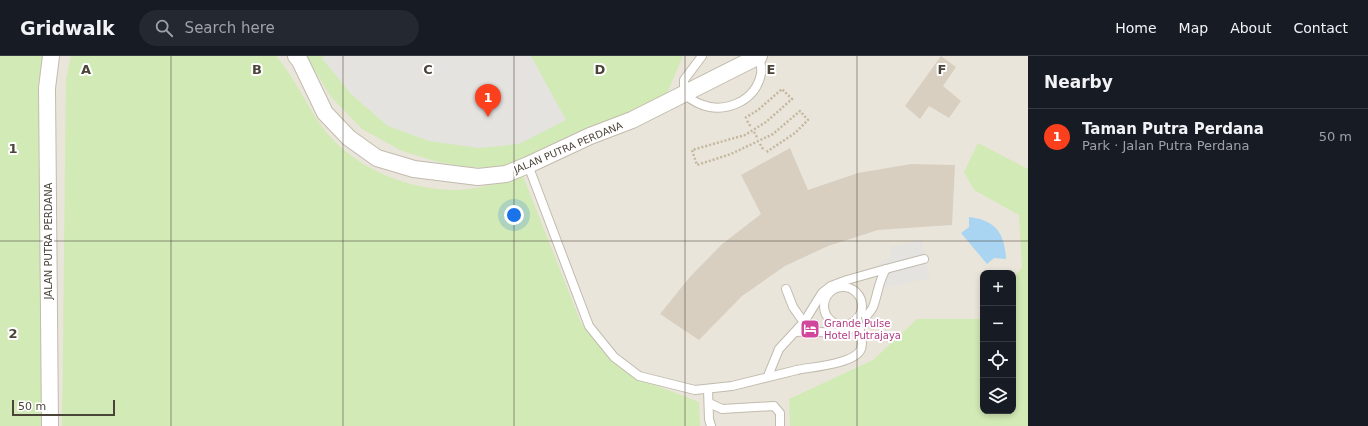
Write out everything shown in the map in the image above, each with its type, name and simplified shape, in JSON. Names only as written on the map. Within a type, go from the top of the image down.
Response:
[{"type":"street","name":"JALAN PUTRA PERDANA","points":[[50,426],[47,88],[51,56]]},
{"type":"street","name":"JALAN PUTRA PERDANA","points":[[296,56],[325,112],[349,138],[377,158],[414,170],[478,177],[506,174],[528,165],[590,136],[632,120],[760,56]]},
{"type":"lane","points":[[702,56],[684,80],[684,94],[699,104],[717,108],[737,105],[753,92],[761,74],[760,56]]},
{"type":"lane","points":[[528,165],[589,326],[614,357],[639,376],[695,390],[732,386],[768,376],[844,361],[859,352],[862,348],[857,318],[861,309],[861,300],[855,291],[846,287],[836,288],[828,293],[824,302],[824,312],[830,320],[839,325],[849,324],[857,318]]},
{"type":"lane","points":[[768,376],[779,349],[804,322],[822,293],[831,286],[924,259]]},
{"type":"lane","points":[[796,332],[810,330],[842,333],[855,327],[867,316],[873,307],[879,282],[886,270]]},
{"type":"lane","points":[[786,289],[793,307],[810,330]]},
{"type":"lane","points":[[708,389],[708,419],[711,426]]},
{"type":"lane","points":[[709,403],[722,409],[774,406],[780,413],[780,426]]},
{"type":"path","points":[[745,118],[758,110],[782,89],[792,99],[766,122],[745,135],[692,150],[697,165],[731,154],[773,134],[800,111],[808,120],[796,133],[764,152],[760,144]]},
{"type":"path","points":[[748,120],[751,127]]},
{"type":"path","points":[[754,132],[758,139]]},
{"type":"shaded area","points":[[0,56],[1028,56],[1028,426],[0,426]]},
{"type":"shaded area","points":[[325,56],[531,56],[566,120],[519,144],[479,148],[429,141],[388,126],[351,94],[322,58]]},
{"type":"shaded area","points":[[922,240],[930,278],[885,288],[878,263],[891,257],[890,247]]},
{"type":"green space","points":[[0,56],[44,56],[38,84],[46,426],[0,426]]},
{"type":"green space","points":[[71,56],[276,56],[288,72],[320,124],[332,139],[361,163],[378,172],[415,185],[434,189],[452,190],[497,184],[523,176],[581,323],[605,354],[639,379],[699,402],[700,426],[62,426],[66,79]]},
{"type":"green space","points":[[306,56],[683,56],[668,91],[652,105],[525,159],[498,168],[468,167],[438,162],[402,151],[362,129],[331,97]]},
{"type":"green space","points":[[978,143],[1028,169],[1028,426],[790,426],[789,399],[873,360],[917,319],[980,319],[980,414],[1016,414],[1016,275],[1022,267],[1019,215],[974,190],[964,172]]},
{"type":"water","points":[[969,217],[986,221],[997,229],[1001,235],[1006,259],[994,258],[987,264],[961,233],[969,227]]},
{"type":"building","points":[[941,56],[956,67],[943,86],[961,101],[949,118],[929,106],[920,119],[905,106]]},
{"type":"building","points":[[790,148],[808,190],[858,173],[911,164],[955,165],[952,225],[878,230],[828,246],[785,266],[742,296],[699,340],[660,314],[689,278],[721,245],[761,214],[741,175]]},
{"type":"place","name":"Taman Putra Perdana","points":[[488,117]]},
{"type":"place","name":"Grande Pulse Hotel Putrajaya","points":[[810,329]]}]
